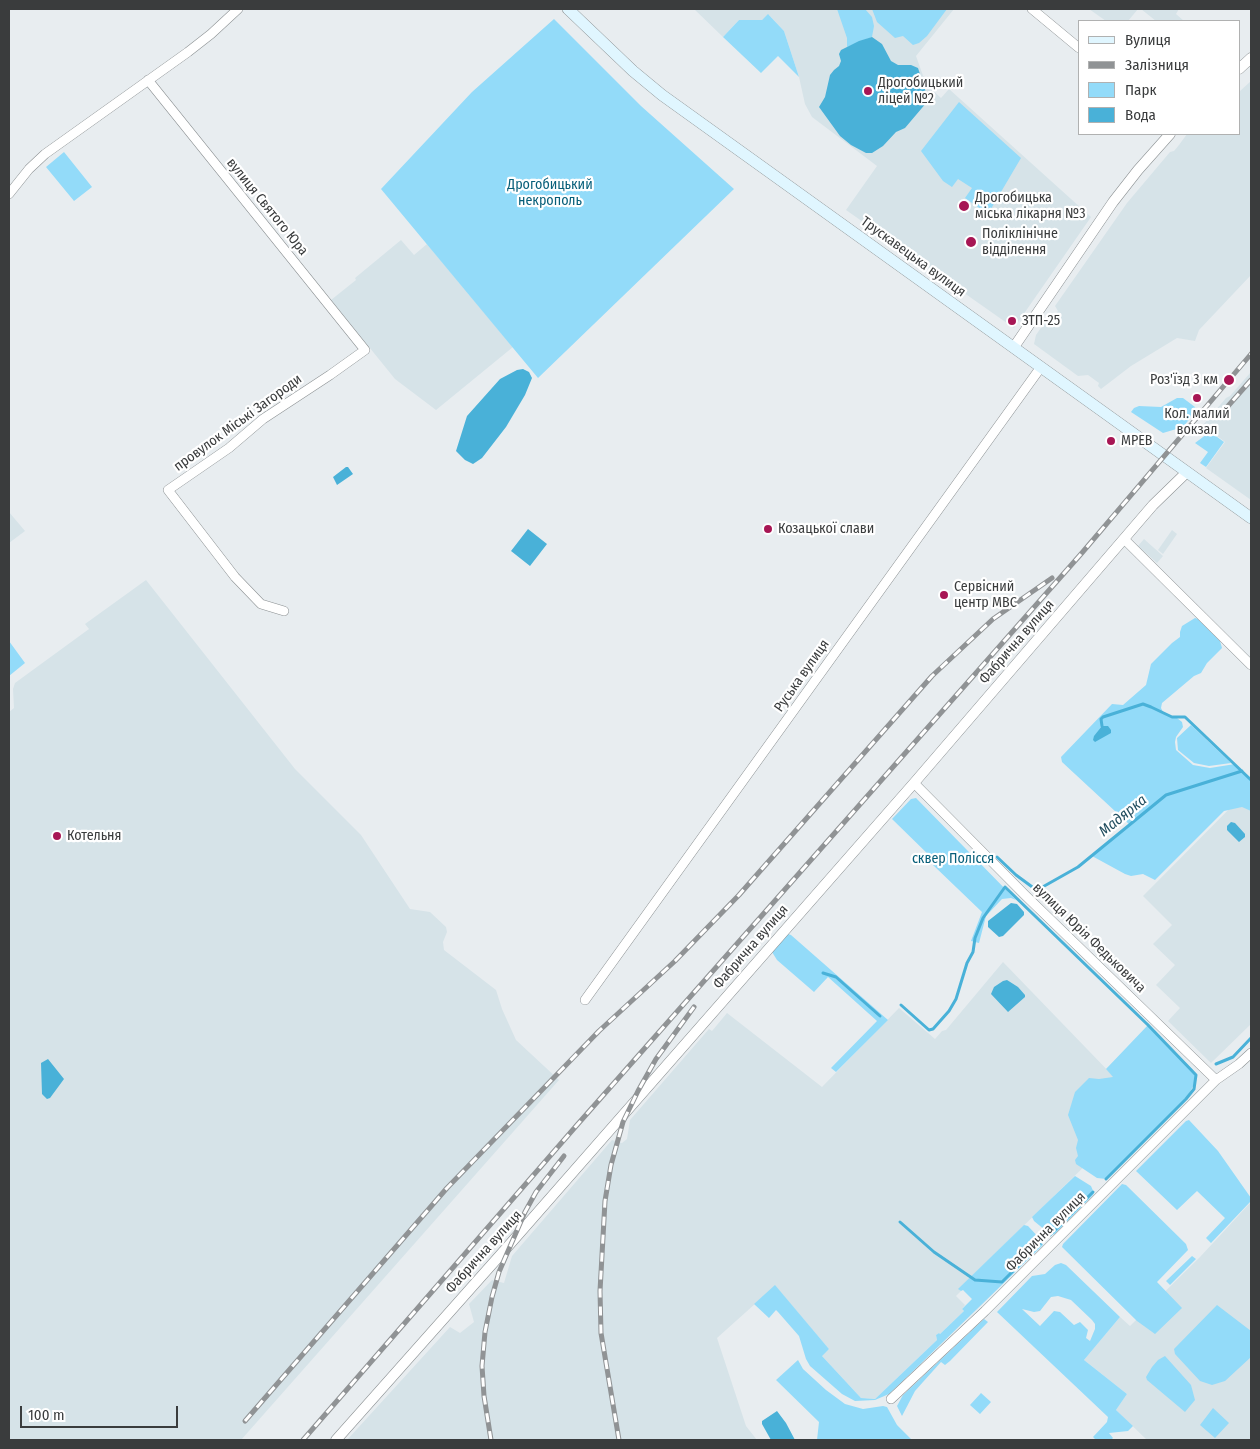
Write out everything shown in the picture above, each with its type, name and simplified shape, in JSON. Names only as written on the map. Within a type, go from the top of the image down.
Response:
[{"type":"main road","name":"Трускавецька вулиця","points":[[568,9],[633,71],[662,95],[1251,518]]},
{"type":"street","points":[[9,194],[29,169],[45,154],[211,34],[238,9]]},
{"type":"street","points":[[1032,9],[1078,47]]},
{"type":"street","points":[[1240,68],[1251,58]]},
{"type":"street","name":"вулиця Святого Юра","points":[[148,80],[364,350]]},
{"type":"street","points":[[1014,347],[1113,202],[1169,135]]},
{"type":"street","name":"провулок Міські Загороди","points":[[284,611],[261,604],[235,577],[168,490],[229,448],[263,419],[364,350]]},
{"type":"street","name":"Руська вулиця","points":[[585,1000],[1041,367]]},
{"type":"street","name":"Фабрична вулиця","points":[[336,1440],[914,783],[1153,505],[1187,472]]},
{"type":"street","points":[[1124,540],[1251,665]]},
{"type":"street","name":"вулиця Юрія Федьковича","points":[[914,783],[1025,895],[1216,1080]]},
{"type":"street","points":[[1216,1080],[1239,1064],[1251,1052]]},
{"type":"street","name":"Фабрична вулиця","points":[[892,1399],[985,1311],[1216,1080]]},
{"type":"shaded area","name":"Дрогобицька міська лікарня №3","points":[[694,9],[954,9],[916,56],[926,84],[941,98],[949,89],[1091,217],[1014,328],[846,210],[877,166],[812,117],[805,104],[799,77],[784,31],[769,15],[762,20],[739,20],[723,37]]},
{"type":"shaded area","points":[[1089,9],[1138,9],[1129,20],[1105,20]]},
{"type":"shaded area","points":[[1141,9],[1179,9],[1176,14],[1183,20],[1155,20]]},
{"type":"shaded area","points":[[1251,81],[1251,275],[1199,330],[1195,341],[1177,338],[1131,366],[1101,389],[1098,386],[1099,383],[1088,375],[1078,376],[1034,344],[1036,335],[1047,319],[1052,318],[1058,311],[1055,306],[1127,203],[1186,135],[1240,135],[1240,91]]},
{"type":"shaded area","points":[[401,240],[414,255],[427,244],[513,347],[436,410],[395,379],[331,300]]},
{"type":"shaded area","points":[[1251,372],[1251,500],[1206,468],[1225,442],[1203,425]]},
{"type":"shaded area","points":[[9,512],[25,531],[9,543]]},
{"type":"shaded area","points":[[1172,530],[1177,534],[1163,554],[1158,550]]},
{"type":"shaded area","points":[[1144,539],[1163,556],[1157,563],[1138,546]]},
{"type":"shaded area","points":[[146,580],[295,769],[361,835],[410,909],[430,912],[446,927],[447,932],[443,942],[444,950],[496,990],[516,1040],[559,1080],[241,1440],[9,1440],[9,712],[14,708],[13,689],[15,683],[89,629],[85,624]]},
{"type":"shaded area","points":[[1244,794],[1251,801],[1251,1024],[1211,1063],[1168,1021],[1180,1008],[1156,985],[1175,965],[1153,944],[1172,925],[1143,896]]},
{"type":"shaded area","points":[[1003,962],[1144,1108],[959,1289],[961,1291],[956,1296],[965,1305],[962,1309],[964,1311],[940,1334],[936,1335],[937,1340],[875,1399],[861,1398],[821,1355],[829,1349],[775,1286],[717,1338],[746,1426],[757,1440],[347,1440],[450,1327],[460,1333],[474,1322],[469,1304],[492,1280],[504,1283],[512,1256],[612,1140],[622,1143],[627,1139],[630,1120],[709,1029],[712,1031],[727,1013],[822,1087],[899,1008],[935,1039],[942,1031],[946,1030]]},
{"type":"shaded area","points":[[1251,1202],[1251,1440],[1147,1440],[1116,1410],[1127,1394],[1084,1360],[1120,1317],[1130,1326],[1200,1257]]},
{"type":"green space","points":[[837,9],[865,9],[872,17],[874,26],[872,37],[847,47],[847,38]]},
{"type":"green space","points":[[872,9],[947,9],[927,36],[919,43],[913,45],[903,36],[895,38],[877,22]]},
{"type":"green space","points":[[768,14],[784,31],[799,77],[778,56],[761,73],[723,37],[739,20],[762,20]]},
{"type":"green space","name":"Дрогобицький некрополь","points":[[554,19],[641,106],[734,189],[538,378],[381,189],[472,92]]},
{"type":"green space","points":[[959,102],[1021,158],[988,214],[965,198],[972,188],[958,179],[952,187],[943,181],[921,151]]},
{"type":"green space","points":[[64,152],[92,187],[74,201],[46,167]]},
{"type":"green space","points":[[1177,398],[1183,398],[1195,407],[1196,411],[1183,427],[1163,433],[1131,412],[1139,406],[1161,407]]},
{"type":"green space","points":[[1207,434],[1213,434],[1224,442],[1206,467],[1200,463],[1208,452],[1195,443]]},
{"type":"green space","points":[[1195,618],[1220,641],[1222,648],[1207,663],[1201,673],[1194,676],[1162,703],[1161,708],[1164,714],[1177,718],[1182,722],[1183,727],[1176,737],[1176,750],[1193,765],[1210,768],[1235,764],[1251,780],[1251,811],[1242,807],[1224,811],[1155,880],[1143,874],[1131,876],[1092,856],[1130,825],[1062,762],[1061,757],[1112,704],[1123,705],[1146,685],[1151,664],[1180,637],[1182,626]]},
{"type":"green space","points":[[9,641],[25,663],[9,676]]},
{"type":"green space","points":[[1191,725],[1231,763],[1209,766],[1194,763],[1178,750],[1177,738]]},
{"type":"green space","name":"сквер Полісся","points":[[916,798],[1016,900],[1011,898],[1002,899],[986,916],[979,943],[971,941],[982,912],[933,865],[935,861],[892,819],[911,799]]},
{"type":"green space","points":[[788,934],[888,1020],[836,1072],[831,1068],[877,1021],[828,977],[814,992],[777,960],[772,952]]},
{"type":"green space","points":[[1148,1025],[1193,1070],[1196,1075],[1196,1081],[1186,1099],[1106,1179],[1097,1178],[1076,1164],[1078,1140],[1068,1115],[1075,1092],[1089,1078],[1113,1077],[1106,1069]]},
{"type":"green space","points":[[1189,1120],[1218,1151],[1251,1198],[1251,1201],[1211,1243],[1206,1238],[1225,1218],[1197,1191],[1177,1210],[1136,1171]]},
{"type":"green space","points":[[1075,1176],[1091,1186],[1094,1193],[1055,1234],[1051,1235],[1034,1221],[1032,1217]]},
{"type":"green space","points":[[1122,1184],[1126,1185],[1186,1244],[1188,1250],[1157,1282],[1182,1308],[1155,1334],[1137,1321],[1062,1247]]},
{"type":"green space","points":[[1024,1225],[1028,1226],[1041,1240],[1043,1245],[889,1394],[875,1400],[855,1401],[842,1394],[810,1366],[799,1336],[778,1312],[776,1310],[769,1318],[754,1304],[775,1285],[829,1349],[822,1356],[861,1398],[875,1399],[937,1340],[936,1335],[940,1334],[964,1311],[962,1309],[972,1299],[963,1290],[958,1289]]},
{"type":"green space","points":[[1192,1256],[1196,1259],[1170,1285],[1166,1281]]},
{"type":"green space","points":[[1061,1263],[1066,1265],[1120,1317],[1084,1360],[1127,1394],[1116,1410],[1133,1426],[1128,1431],[1109,1433],[1113,1438],[1111,1440],[1096,1440],[1093,1437],[1107,1422],[1108,1417],[997,1312],[1032,1276],[1045,1274],[1055,1265]],"holes":[[[1058,1296],[1071,1300],[1095,1324],[1090,1341],[1086,1338],[1088,1330],[1080,1322],[1074,1325],[1060,1312],[1054,1311],[1040,1326],[1022,1309],[1034,1312],[1040,1311],[1051,1297]]]},
{"type":"green space","points":[[1217,1305],[1251,1331],[1251,1357],[1225,1381],[1212,1385],[1200,1381],[1175,1354],[1174,1349]]},
{"type":"green space","points":[[984,1319],[988,1322],[950,1361],[945,1365],[941,1362],[915,1391],[902,1416],[897,1406],[903,1395]]},
{"type":"green space","points":[[1165,1356],[1191,1385],[1195,1400],[1185,1412],[1147,1380],[1146,1377],[1152,1367]]},
{"type":"green space","points":[[798,1360],[803,1369],[845,1404],[863,1409],[887,1407],[897,1425],[912,1440],[817,1440],[819,1422],[776,1380]]},
{"type":"green space","points":[[981,1393],[991,1402],[980,1414],[970,1405]]},
{"type":"green space","points":[[1213,1408],[1229,1423],[1215,1438],[1200,1425]]},
{"type":"water","points":[[872,37],[882,44],[891,61],[898,65],[911,65],[918,68],[927,102],[905,128],[896,132],[883,146],[872,153],[866,153],[851,145],[840,136],[819,107],[825,97],[830,75],[839,66],[841,61],[839,54],[841,50]]},
{"type":"water","points":[[523,369],[529,372],[532,378],[525,395],[506,427],[482,458],[473,464],[465,460],[456,451],[467,416],[500,379]]},
{"type":"water","points":[[346,467],[353,474],[337,485],[333,477]]},
{"type":"water","points":[[528,529],[547,544],[530,566],[511,551]]},
{"type":"water","points":[[1102,726],[1108,726],[1111,733],[1095,742],[1093,740],[1094,736]]},
{"type":"water","points":[[1231,822],[1235,823],[1245,834],[1245,837],[1239,842],[1227,830],[1227,826]]},
{"type":"water","points":[[1011,903],[1017,904],[1024,912],[1024,915],[1003,936],[999,937],[988,927],[988,921]]},
{"type":"water","points":[[1007,980],[1018,987],[1025,995],[1008,1012],[991,994],[994,987]]},
{"type":"water","points":[[48,1059],[64,1079],[50,1098],[47,1099],[42,1094],[41,1063]]},
{"type":"water","points":[[777,1411],[795,1440],[771,1440],[762,1421]]},
{"type":"waterway","points":[[1102,726],[1101,719],[1103,717],[1143,704],[1172,717],[1185,717],[1251,780]]},
{"type":"waterway","name":"Мадярка","points":[[997,857],[1016,875],[1035,889],[1039,889],[1078,867],[1166,795],[1242,771]]},
{"type":"waterway","points":[[901,1005],[929,1030],[933,1029],[949,1011],[956,999],[983,918],[1005,887],[1148,1025],[1196,1075],[1194,1089],[1186,1099],[1106,1179]]},
{"type":"waterway","name":"Мадярка","points":[[823,973],[836,977],[880,1016]]},
{"type":"waterway","points":[[1216,1064],[1233,1057],[1251,1038]]},
{"type":"waterway","points":[[1050,1235],[1093,1192]]},
{"type":"waterway","points":[[900,1222],[934,1252],[975,1280],[1002,1282],[1041,1243]]},
{"type":"railway","points":[[303,1440],[577,1125],[1081,554],[1251,354]]},
{"type":"railway","points":[[1221,414],[1251,380]]},
{"type":"railway","points":[[245,1421],[447,1188],[599,1031],[675,961],[739,895],[932,676],[993,619],[1052,578]]},
{"type":"railway","points":[[619,1440],[601,1333],[600,1291],[605,1201],[611,1165],[623,1122],[638,1091],[656,1059],[694,1007]]},
{"type":"railway","points":[[491,1440],[484,1396],[482,1366],[485,1332],[492,1297],[499,1272],[525,1212],[536,1192],[564,1156]]},
{"type":"place","name":"Дрогобицький ліцей №2","points":[[868,91]]},
{"type":"place","name":"Дрогобицька міська лікарня №3","points":[[964,206]]},
{"type":"place","name":"Поліклінічне відділення","points":[[971,242]]},
{"type":"place","name":"ЗТП-25","points":[[1012,321]]},
{"type":"place","name":"Роз'їзд 3 км","points":[[1229,380]]},
{"type":"place","name":"Кол. малий вокзал","points":[[1197,398]]},
{"type":"place","name":"МРЕВ","points":[[1111,441]]},
{"type":"place","name":"Козацької слави","points":[[768,529]]},
{"type":"place","name":"Сервісний центр МВС","points":[[944,595]]},
{"type":"place","name":"Котельня","points":[[57,836]]}]
